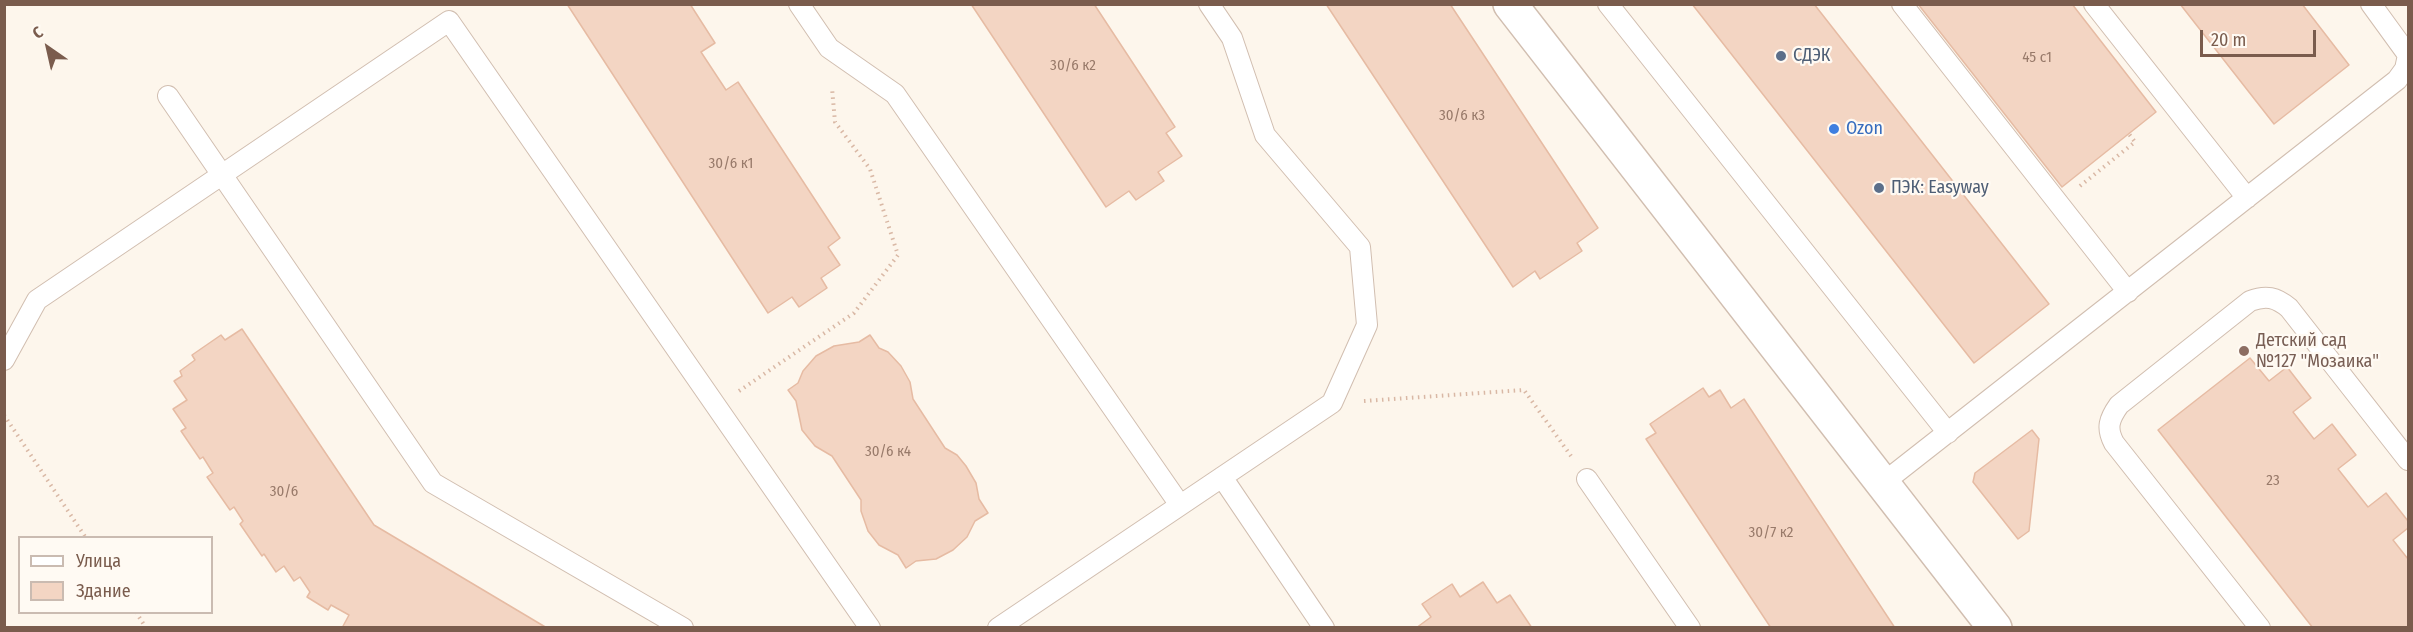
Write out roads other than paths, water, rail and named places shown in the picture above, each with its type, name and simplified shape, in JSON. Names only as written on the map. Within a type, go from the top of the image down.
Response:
[{"type":"street","points":[[1510,4],[1995,627]]},
{"type":"lane","points":[[799,4],[828,48],[895,94],[1180,505]]},
{"type":"lane","points":[[1003,626],[1332,403],[1367,325],[1360,247],[1265,135],[1232,38],[1209,4]]},
{"type":"lane","points":[[1608,4],[1948,433]]},
{"type":"lane","points":[[1902,4],[2128,292]]},
{"type":"lane","points":[[2094,4],[2247,198]]},
{"type":"lane","points":[[1883,483],[2397,80],[2405,69],[2409,55],[2371,4]]},
{"type":"lane","points":[[4,360],[37,300],[449,21],[870,627]]},
{"type":"lane","points":[[168,96],[433,483],[682,627]]},
{"type":"lane","points":[[2260,627],[2114,443],[2109,433],[2109,419],[2119,405],[2250,302],[2262,297],[2279,299],[2289,308],[2409,460]]},
{"type":"lane","points":[[1222,477],[1324,627]]},
{"type":"lane","points":[[1587,479],[1690,627]]},
{"type":"place","name":"СДЭК","points":[[1781,56]]},
{"type":"place","name":"Ozon","points":[[1834,129]]},
{"type":"place","name":"ПЭК: Easyway","points":[[1879,188]]},
{"type":"place","name":"Детский сад №127 \"Мозаика\"","points":[[2244,351]]}]
